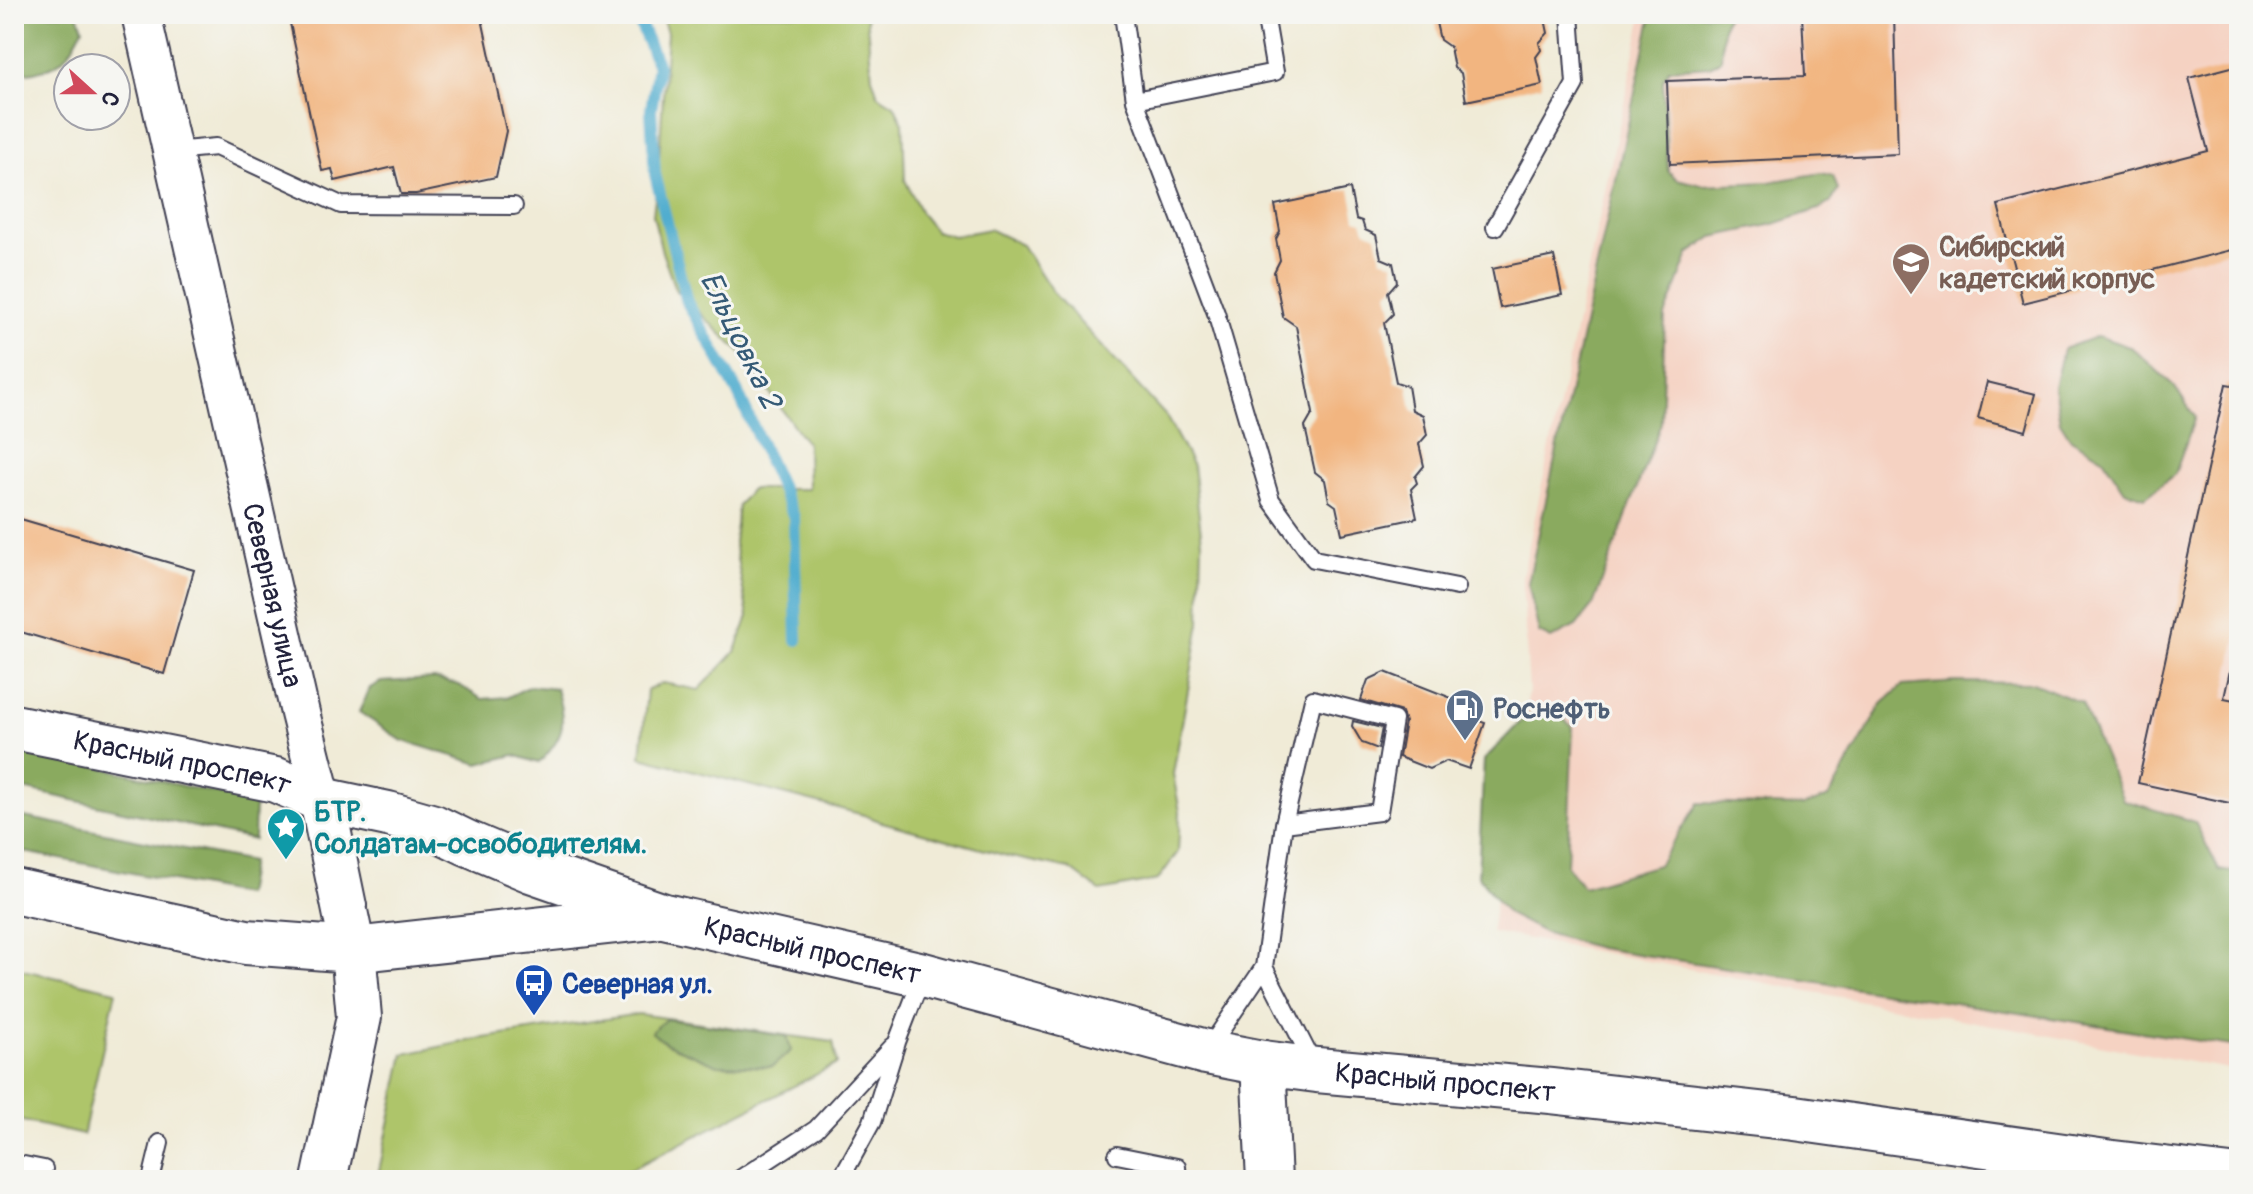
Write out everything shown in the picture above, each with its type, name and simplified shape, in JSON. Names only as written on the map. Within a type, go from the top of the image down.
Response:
[{"type":"main road","name":"Красный проспект","points":[[14,727],[276,780],[322,800],[434,827],[531,870],[664,916],[923,975],[1206,1052],[1317,1070],[1551,1091],[1795,1118],[2239,1178]]},
{"type":"main road","name":"Северная улица","points":[[322,800],[353,950],[359,1017],[324,1180]]},
{"type":"main road","name":"Красный проспект","points":[[14,891],[246,942],[353,950],[664,916]]},
{"type":"main road","points":[[1263,1063],[1269,1180]]},
{"type":"street","name":"Северная улица","points":[[141,14],[322,800]]},
{"type":"lane","points":[[1123,14],[1135,100],[1216,313],[1271,500],[1314,559],[1457,587]]},
{"type":"lane","points":[[1135,100],[1275,72],[1265,14]]},
{"type":"lane","points":[[1495,227],[1575,84],[1570,14]]},
{"type":"lane","points":[[173,151],[216,147],[341,205],[514,206]]},
{"type":"lane","points":[[1206,1052],[1264,967],[1284,824],[1313,699],[1394,720],[1379,812],[1284,824]]},
{"type":"lane","points":[[1264,967],[1317,1070]]},
{"type":"lane","points":[[840,1180],[872,1122],[897,1042],[923,975]]},
{"type":"lane","points":[[738,1180],[816,1129],[897,1042]]},
{"type":"lane","points":[[151,1180],[160,1143]]},
{"type":"lane","points":[[1117,1155],[1177,1167],[1178,1180]]},
{"type":"lane","points":[[14,1163],[44,1169]]},
{"type":"shaded area","name":"Сибирский кадетский корпус","points":[[1643,14],[2239,14],[2239,1071],[1491,932],[1529,690],[1522,578]]},
{"type":"green space","points":[[14,14],[78,14],[83,28],[69,52],[52,52],[52,66],[28,73],[14,63]]},
{"type":"green space","points":[[661,14],[866,14],[872,77],[878,95],[894,105],[903,123],[905,180],[922,215],[935,231],[953,236],[989,229],[1022,245],[1054,294],[1166,416],[1193,466],[1202,542],[1200,623],[1173,774],[1180,812],[1178,852],[1158,880],[1100,891],[1070,869],[1011,857],[641,757],[647,690],[663,683],[699,690],[736,651],[748,616],[734,543],[738,505],[751,489],[808,489],[807,444],[741,353],[675,289],[662,252],[653,214],[667,33]]},
{"type":"green space","points":[[1652,14],[1727,14],[1721,60],[1710,66],[1669,69],[1663,80],[1668,171],[1677,179],[1702,185],[1769,182],[1822,173],[1833,176],[1838,190],[1831,202],[1819,209],[1774,224],[1713,237],[1689,254],[1665,316],[1661,423],[1593,605],[1576,626],[1551,639],[1539,633],[1528,583]]},
{"type":"green space","points":[[2098,336],[2132,348],[2174,386],[2195,417],[2175,474],[2145,497],[2125,491],[2103,458],[2071,439],[2060,422],[2054,387],[2063,349]]},
{"type":"green space","points":[[434,679],[459,685],[482,699],[508,697],[530,686],[556,689],[562,712],[559,737],[539,763],[514,755],[479,764],[401,740],[359,712],[370,688],[381,682]]},
{"type":"green space","points":[[1956,682],[2033,683],[2082,703],[2123,800],[2195,822],[2219,870],[2239,873],[2239,1047],[1598,948],[1543,932],[1508,914],[1478,876],[1484,760],[1527,715],[1553,710],[1573,727],[1567,866],[1583,887],[1658,865],[1699,803],[1804,806],[1829,797],[1882,704],[1902,686]]},
{"type":"green space","points":[[14,748],[255,802],[254,840],[14,787]]},
{"type":"green space","points":[[14,815],[251,862],[245,895],[14,850]]},
{"type":"green space","points":[[14,968],[116,991],[83,1135],[14,1119]]},
{"type":"green space","points":[[638,1014],[833,1042],[837,1064],[610,1180],[377,1180],[404,1054]]},
{"type":"green space","points":[[666,1019],[787,1036],[791,1051],[772,1067],[718,1065],[667,1044],[651,1032]]},
{"type":"building","points":[[288,14],[481,14],[506,131],[496,177],[416,194],[401,194],[394,167],[335,181],[332,169],[322,171]]},
{"type":"building","points":[[1434,14],[1544,14],[1548,33],[1539,43],[1541,50],[1536,57],[1542,85],[1466,101],[1461,73],[1454,68],[1450,47],[1440,40]]},
{"type":"building","points":[[1802,14],[1894,14],[1898,154],[1670,164],[1667,81],[1805,76]]},
{"type":"building","points":[[2239,65],[2239,248],[2023,303],[1998,205],[2208,151],[2189,78]]},
{"type":"building","points":[[1350,189],[1356,219],[1362,221],[1365,230],[1376,235],[1381,258],[1393,263],[1397,282],[1388,292],[1393,314],[1384,323],[1396,382],[1408,386],[1412,410],[1423,415],[1427,435],[1419,444],[1424,466],[1415,477],[1417,483],[1411,489],[1417,518],[1342,534],[1336,506],[1329,501],[1325,480],[1315,472],[1305,427],[1313,413],[1296,326],[1283,317],[1274,272],[1280,260],[1276,239],[1280,231],[1275,205]]},
{"type":"building","points":[[1554,256],[1562,295],[1500,308],[1492,269]]},
{"type":"building","points":[[1987,382],[2036,394],[2026,431],[1978,418]]},
{"type":"building","points":[[2226,384],[2239,386],[2239,629],[2224,698],[2239,701],[2239,805],[2138,783]]},
{"type":"building","points":[[14,517],[194,570],[164,674],[14,630]]},
{"type":"building","points":[[1385,672],[1454,699],[1462,715],[1485,723],[1469,769],[1446,761],[1429,769],[1399,757],[1405,722],[1402,712],[1361,700],[1368,680]]},
{"type":"building","points":[[1353,721],[1382,728],[1378,749],[1362,743],[1352,726]]},
{"type":"waterway","name":"Ельцовка 2","points":[[636,14],[658,66],[651,110],[655,174],[687,302],[737,391],[794,517],[797,640]]},
{"type":"place","name":"Сибирский кадетский корпус","points":[[1911,296]]},
{"type":"place","name":"Роснефть","points":[[1465,742]]},
{"type":"place","name":"БТР. Солдатам-освободителям.","points":[[286,861]]},
{"type":"place","name":"Северная ул.","points":[[534,1017]]}]
